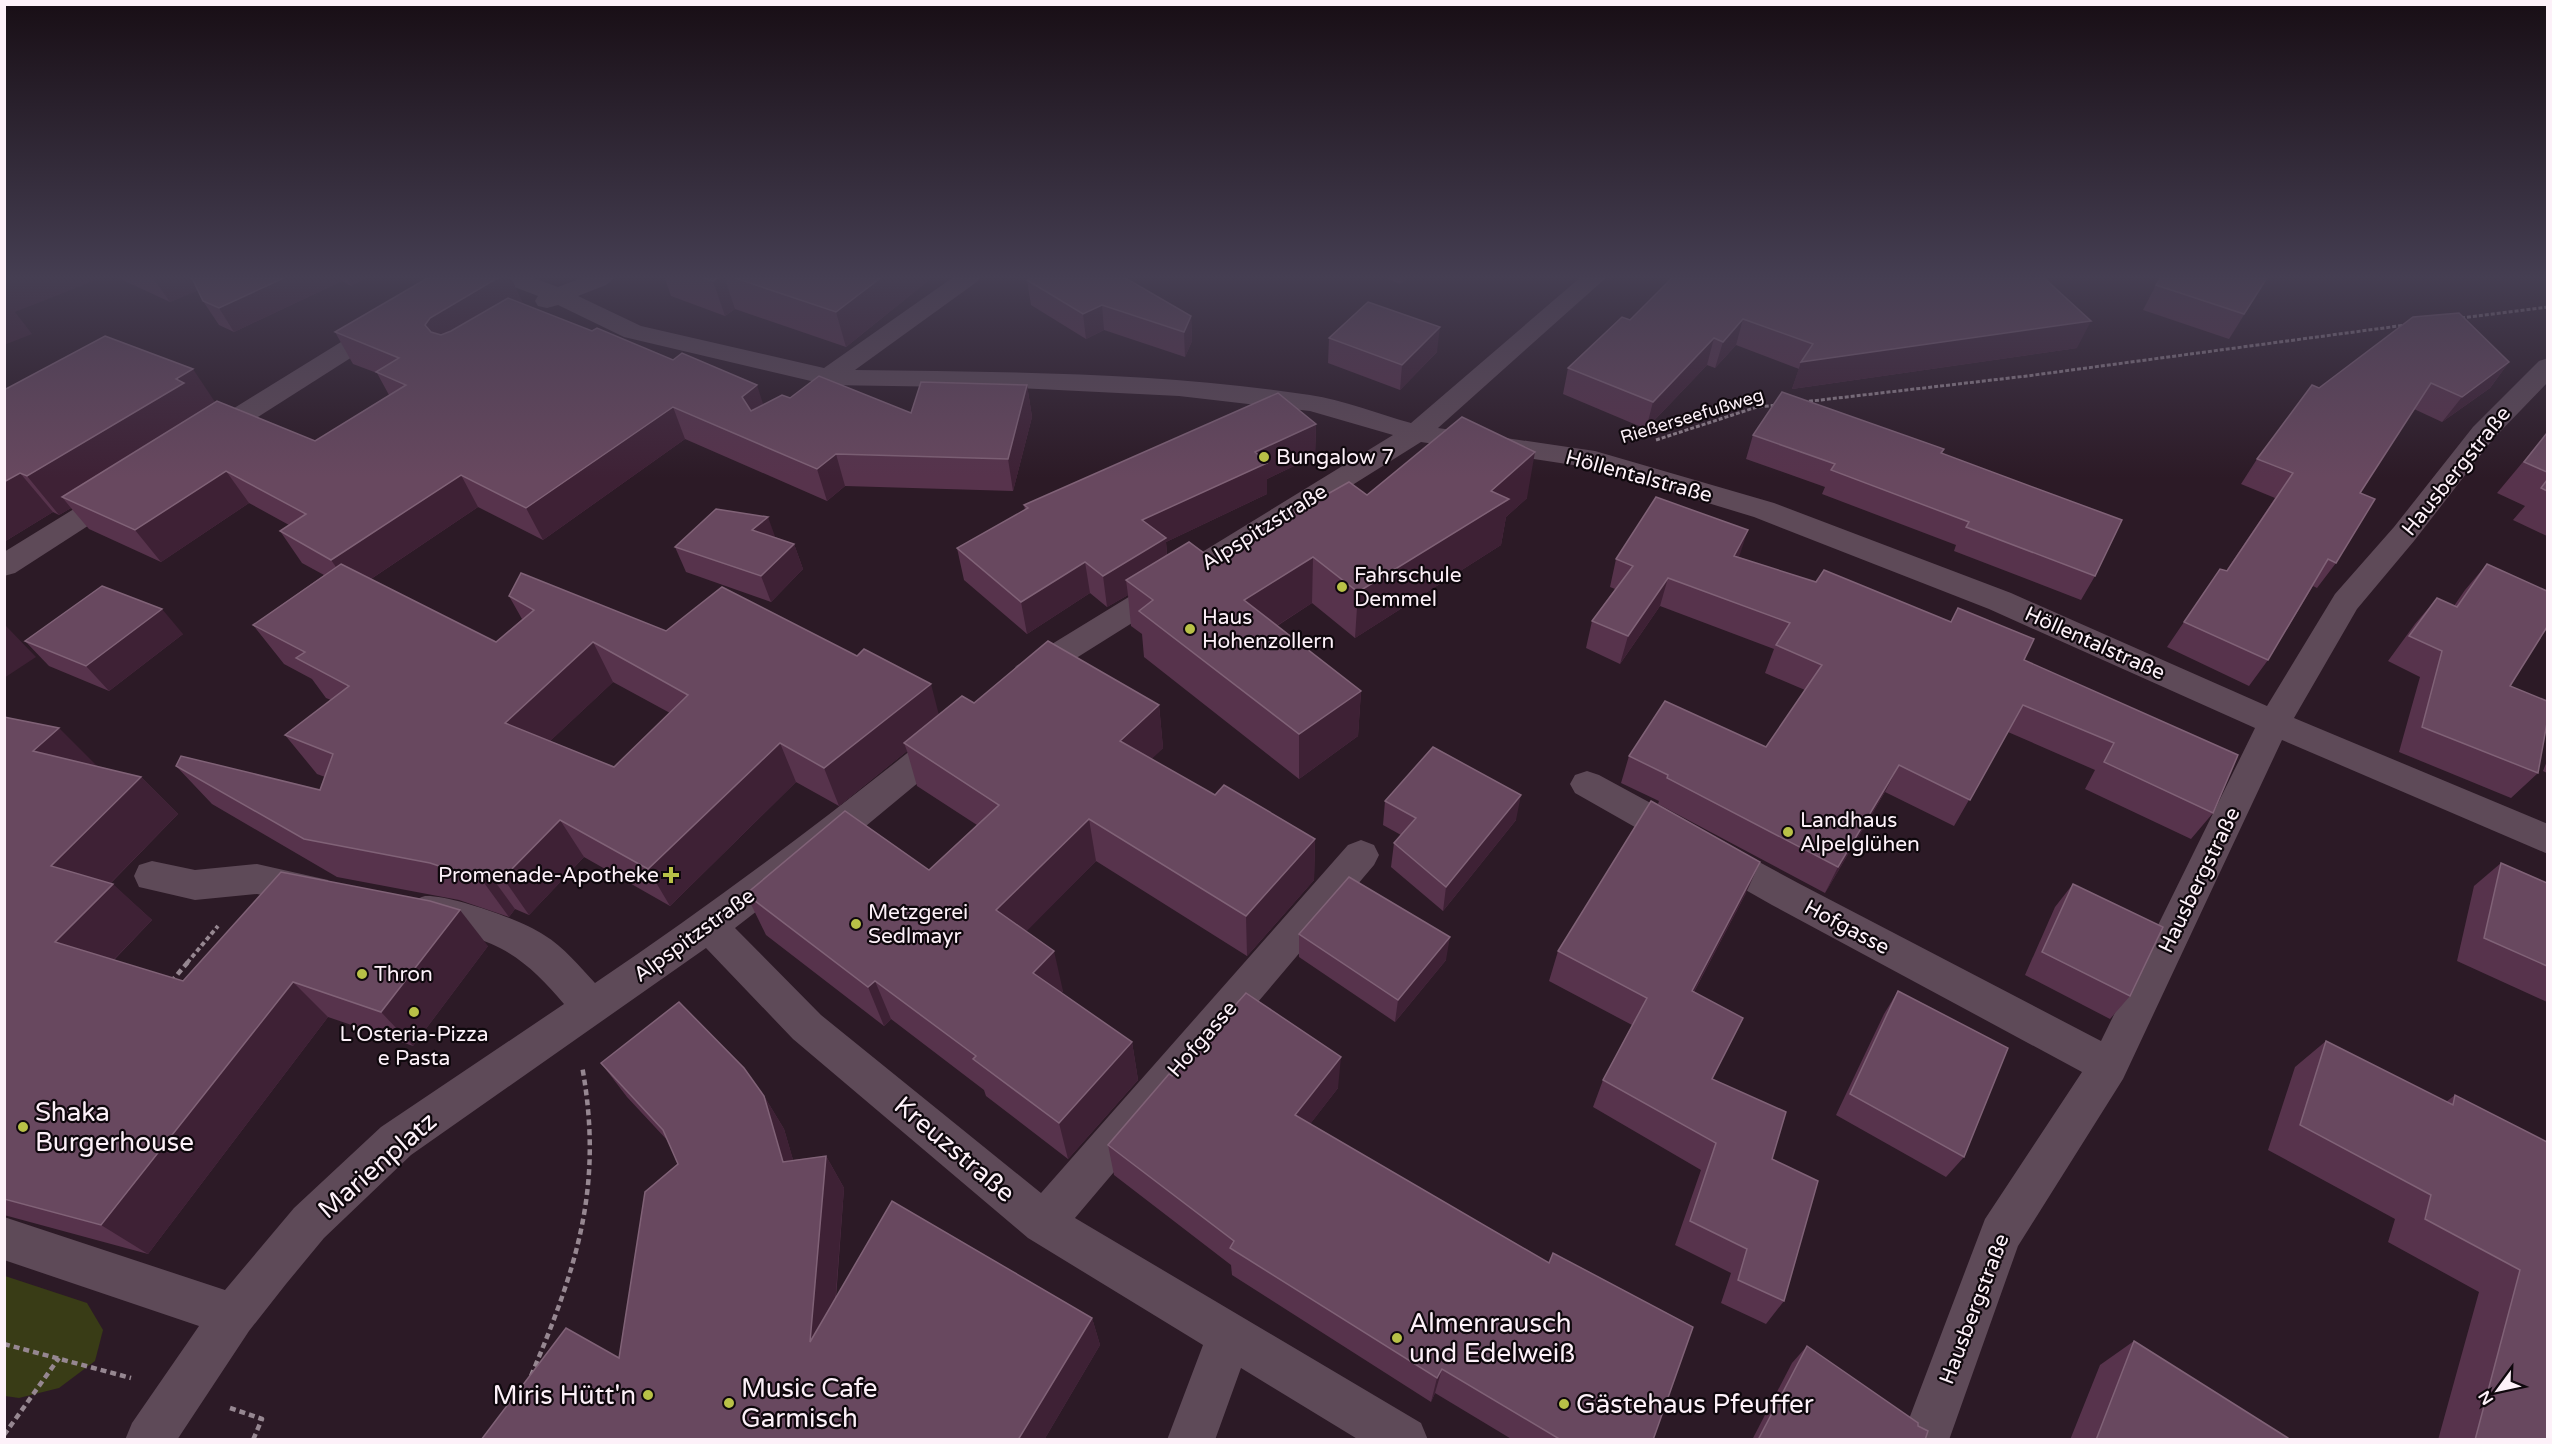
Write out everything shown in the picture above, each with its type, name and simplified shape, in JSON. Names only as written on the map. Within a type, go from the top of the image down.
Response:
[{"type":"street","points":[[185,451],[357,343]]},
{"type":"street","name":"Höllentalstraße","points":[[682,343],[828,377],[1018,380],[1179,388],[1312,403],[1416,433],[1595,460],[1764,510],[2000,601],[2274,723],[2547,840]]},
{"type":"street","points":[[828,377],[875,343]]},
{"type":"street","name":"Alpspitzstraße","points":[[1007,690],[1025,675],[1416,433],[1519,343]]},
{"type":"street","name":"Hausbergstraße","points":[[1925,1440],[2000,1234],[2109,1066],[2274,723],[2346,602],[2404,534],[2483,433],[2547,366]]},
{"type":"street","points":[[4,566],[135,483]]},
{"type":"street","name":"Alpspitzstraße","points":[[569,1023],[709,926],[837,830],[971,720]]},
{"type":"street","name":"Hofgasse","points":[[1587,784],[1785,894],[2109,1066]]},
{"type":"street","name":"Hofgasse","points":[[1043,1223],[1361,855]]},
{"type":"street","points":[[152,876],[195,885],[257,879],[349,897]]},
{"type":"street","points":[[394,906],[459,918],[517,937],[544,955],[569,1023]]},
{"type":"street","name":"Kreuzstraße","points":[[709,926],[807,1027],[1043,1223],[1404,1440]]},
{"type":"street","name":"Marienplatz","points":[[149,1440],[233,1315],[309,1223],[396,1141],[569,1023]]},
{"type":"street","points":[[4,1238],[233,1315]]},
{"type":"street","points":[[1191,1440],[1229,1336]]},
{"type":"path","name":"Rießerseefußweg","points":[[1792,403],[2028,376],[2272,343]]},
{"type":"path","name":"Rießerseefußweg","points":[[1595,460],[1757,407],[1781,404]]},
{"type":"path","points":[[168,986],[257,879]]},
{"type":"path","points":[[530,1378],[567,1287],[586,1209],[590,1129],[583,1069],[569,1023]]},
{"type":"path","points":[[4,1435],[59,1358]]},
{"type":"green space","points":[[5,1276],[87,1303],[103,1330],[95,1361],[59,1388],[19,1398],[5,1396]]},
{"type":"building","points":[[91,343],[125,343],[193,369],[176,379],[184,383],[27,476],[20,473],[4,482],[4,390]]},
{"type":"building","points":[[363,343],[634,343],[673,360],[682,353],[757,385],[742,397],[751,411],[782,395],[790,398],[819,376],[911,413],[921,382],[1027,385],[1008,459],[836,454],[817,469],[673,407],[526,508],[461,475],[331,560],[280,531],[306,514],[226,471],[135,530],[62,497],[217,401],[315,441],[406,385],[376,372],[399,358]]},
{"type":"building","points":[[1344,343],[1424,343],[1402,365]]},
{"type":"building","points":[[1594,343],[1709,343],[1653,402],[1568,368]]},
{"type":"building","points":[[1811,343],[1933,343],[1801,362],[1813,344]]},
{"type":"building","points":[[2378,343],[2490,343],[2509,362],[2462,397],[2431,383],[2360,493],[2375,499],[2336,563],[2328,559],[2268,660],[2184,622],[2220,569],[2227,571],[2293,473],[2257,459],[2312,385],[2319,388]]},
{"type":"building","points":[[1782,392],[1944,449],[1941,453],[2122,520],[2095,576],[1966,527],[1969,522],[1831,470],[1835,464],[1753,435]]},
{"type":"building","points":[[1278,393],[1316,424],[1255,452],[1267,463],[1142,520],[1166,538],[1103,576],[1085,562],[1021,602],[957,548],[1028,508],[1024,505]]},
{"type":"building","points":[[1462,417],[1535,452],[1491,491],[1509,499],[1358,592],[1313,557],[1244,600],[1361,691],[1299,734],[1139,611],[1153,600],[1126,580],[1189,542],[1212,559],[1349,482],[1367,495]]},
{"type":"building","points":[[2547,433],[2547,472],[2524,462]]},
{"type":"building","points":[[2547,480],[2547,491],[2541,488]]},
{"type":"building","points":[[1656,497],[1748,530],[1734,556],[1816,582],[1824,570],[1951,622],[1958,608],[2034,639],[2024,660],[2238,755],[2213,813],[2104,762],[2114,743],[2023,705],[1970,800],[1899,765],[1838,867],[1667,778],[1668,775],[1629,756],[1665,701],[1766,747],[1822,665],[1776,645],[1790,623],[1668,578],[1628,636],[1592,621],[1633,566],[1616,559]]},
{"type":"building","points":[[716,509],[768,517],[752,530],[794,544],[761,576],[675,547]]},
{"type":"building","points":[[341,564],[496,642],[534,610],[509,596],[521,573],[666,631],[722,587],[857,656],[864,649],[931,684],[824,768],[780,743],[648,869],[560,820],[503,878],[488,872],[482,880],[430,863],[304,839],[176,766],[181,756],[320,790],[333,754],[285,735],[349,686],[296,658],[305,652],[253,625]],"holes":[[[593,642],[688,695],[614,767],[505,723]]]},
{"type":"building","points":[[2487,564],[2547,591],[2547,627],[2510,686],[2547,701],[2547,723],[2538,773],[2422,727],[2442,651],[2409,636],[2437,598],[2457,607]]},
{"type":"building","points":[[102,586],[162,609],[86,666],[25,641]]},
{"type":"building","points":[[1048,641],[1159,705],[1120,741],[1215,795],[1224,785],[1315,839],[1246,916],[1089,819],[996,910],[1054,951],[1033,973],[1132,1042],[1059,1123],[973,1059],[976,1056],[875,981],[868,987],[746,894],[845,811],[929,870],[999,805],[904,743],[962,696],[974,703]]},
{"type":"building","points":[[4,717],[59,728],[33,751],[141,777],[51,866],[113,884],[55,942],[183,981],[281,872],[430,901],[460,910],[381,1012],[293,982],[101,1225],[4,1199]]},
{"type":"building","points":[[1433,747],[1521,795],[1446,887],[1394,843],[1416,818],[1385,801]]},
{"type":"building","points":[[1651,801],[1760,862],[1692,991],[1743,1018],[1712,1079],[1786,1112],[1772,1159],[1818,1181],[1784,1301],[1738,1280],[1747,1249],[1690,1221],[1716,1143],[1603,1080],[1647,998],[1558,951]]},
{"type":"building","points":[[2501,863],[2547,883],[2547,966],[2484,938]]},
{"type":"building","points":[[1349,877],[1450,937],[1398,1000],[1299,934]]},
{"type":"building","points":[[2073,884],[2163,927],[2130,996],[2042,952]]},
{"type":"building","points":[[1898,991],[2008,1048],[1964,1157],[1850,1094]]},
{"type":"building","points":[[1246,993],[1341,1057],[1295,1115],[1549,1263],[1553,1253],[1693,1327],[1653,1440],[1561,1440],[1442,1369],[1437,1378],[1230,1248],[1234,1241],[1108,1145],[1169,1074],[1172,1076]]},
{"type":"building","points":[[679,1002],[744,1068],[764,1096],[783,1162],[826,1156],[810,1342],[892,1201],[1092,1318],[1018,1440],[481,1440],[566,1328],[619,1358],[645,1192],[678,1164],[663,1130],[601,1063]]},
{"type":"building","points":[[2326,1041],[2453,1105],[2455,1095],[2547,1142],[2547,1440],[2475,1440],[2520,1270],[2425,1219],[2431,1195],[2300,1125]]},
{"type":"building","points":[[2134,1341],[2288,1438],[2288,1440],[2096,1440]]},
{"type":"building","points":[[1807,1346],[1918,1423],[1918,1426],[1928,1431],[1925,1440],[1758,1440]]},
{"type":"place","name":"Bungalow 7","points":[[1264,457]]},
{"type":"place","name":"Fahrschule Demmel","points":[[1342,587]]},
{"type":"place","name":"Haus Hohenzollern","points":[[1190,629]]},
{"type":"place","name":"Landhaus Alpelglühen","points":[[1788,832]]},
{"type":"place","name":"Promenade-Apotheke","points":[[671,875]]},
{"type":"place","name":"Metzgerei Sedlmayr","points":[[856,924]]},
{"type":"place","name":"Thron","points":[[362,974]]},
{"type":"place","name":"L'Osteria-Pizza e Pasta","points":[[414,1012]]},
{"type":"place","name":"Shaka Burgerhouse","points":[[23,1127]]},
{"type":"place","name":"Almenrausch und Edelweiß","points":[[1397,1338]]},
{"type":"place","name":"Miris Hütt'n","points":[[648,1395]]},
{"type":"place","name":"Music Cafe Garmisch","points":[[729,1403]]},
{"type":"place","name":"Gästehaus Pfeuffer","points":[[1564,1404]]}]
